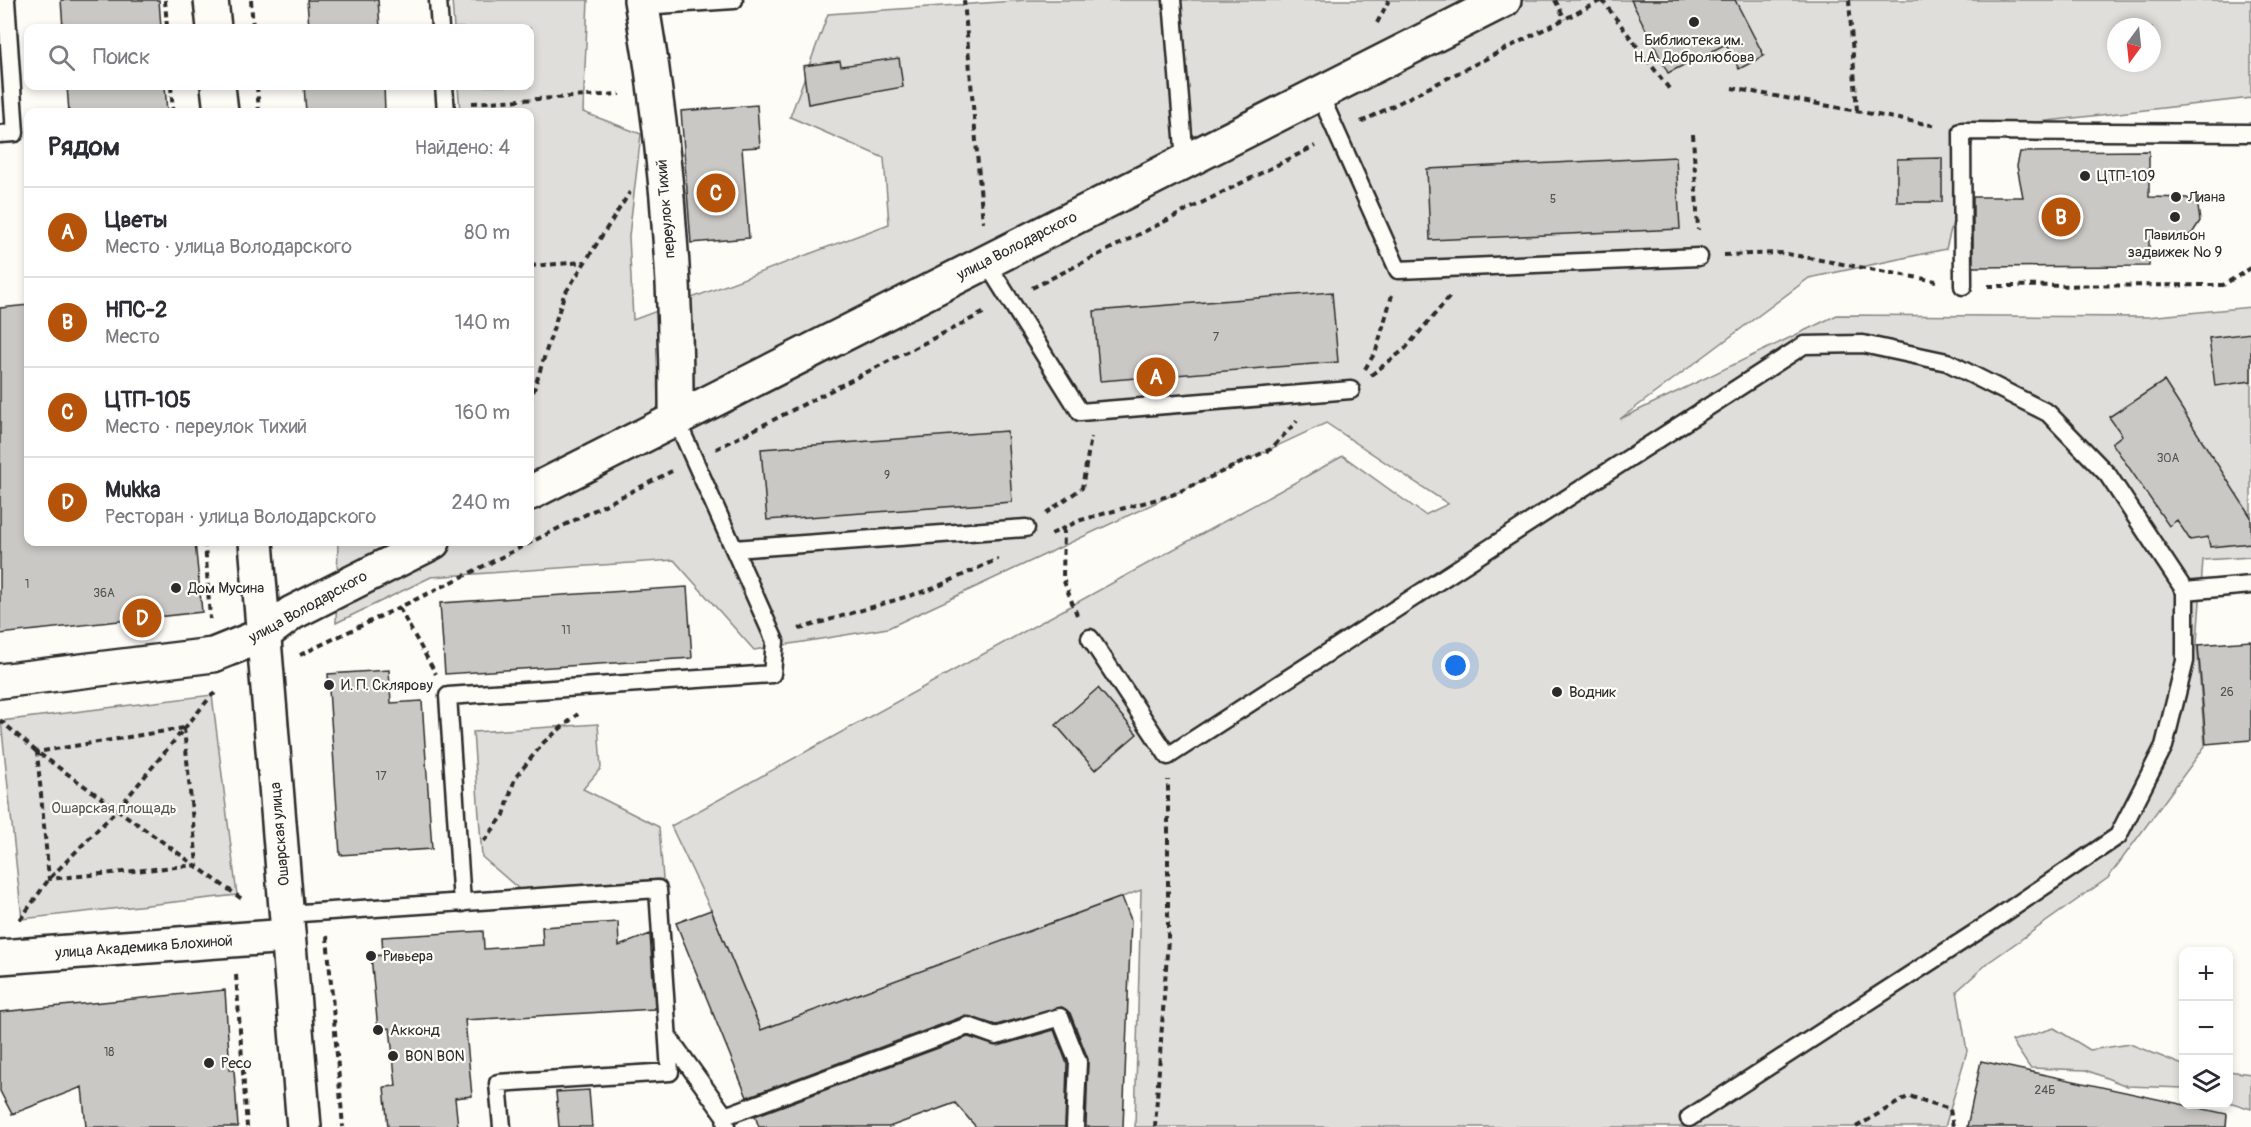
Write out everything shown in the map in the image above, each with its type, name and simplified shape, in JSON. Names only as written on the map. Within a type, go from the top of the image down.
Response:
[{"type":"street","points":[[211,0],[214,24]]},
{"type":"street","name":"улица Володарского","points":[[534,491],[1504,0]]},
{"type":"street","name":"переулок Тихий","points":[[641,3],[656,91],[676,345],[676,419]]},
{"type":"street","points":[[218,90],[220,108]]},
{"type":"street","name":"Ошарская улица","points":[[256,546],[304,1127]]},
{"type":"street","name":"улица Володарского","points":[[0,681],[213,655],[264,635],[292,613],[425,546]]},
{"type":"street","name":"улица Академика Блохиной","points":[[0,957],[287,925]]},
{"type":"lane","points":[[0,134],[15,133],[6,0]]},
{"type":"lane","points":[[438,0],[440,24]]},
{"type":"lane","points":[[641,3],[734,0]]},
{"type":"lane","points":[[1172,0],[1185,161]]},
{"type":"lane","points":[[444,90],[446,108]]},
{"type":"lane","points":[[1319,93],[1398,270],[1699,257]]},
{"type":"lane","points":[[1963,286],[1962,131],[2251,134]]},
{"type":"lane","points":[[986,262],[1080,412],[1351,390]]},
{"type":"lane","points":[[1090,638],[1168,756],[1804,345],[1863,344],[1947,362],[2049,413],[2108,475],[2185,591],[2185,661],[2164,746],[2118,836],[1984,927],[1689,1118]]},
{"type":"lane","points":[[462,903],[448,696],[772,674],[775,641],[676,419]]},
{"type":"lane","points":[[734,549],[1026,528]]},
{"type":"lane","points":[[2185,591],[2251,585]]},
{"type":"lane","points":[[287,925],[462,903],[658,889],[670,1072],[498,1083],[502,1127]]},
{"type":"lane","points":[[668,1037],[726,1121],[968,1026],[996,1036],[1060,1017],[1078,1062],[1075,1127]]},
{"type":"path","points":[[165,0],[167,24]]},
{"type":"path","points":[[251,0],[253,24]]},
{"type":"path","points":[[964,0],[986,262]]},
{"type":"path","points":[[1555,0],[1565,19]]},
{"type":"path","points":[[534,540],[1602,0],[1670,90]]},
{"type":"path","points":[[1849,0],[1857,111]]},
{"type":"path","points":[[1732,88],[1962,131]]},
{"type":"path","points":[[171,90],[173,108]]},
{"type":"path","points":[[257,90],[259,108]]},
{"type":"path","points":[[481,103],[656,91]]},
{"type":"path","points":[[1693,134],[1699,257],[1782,253],[1963,286],[2223,285],[2251,268]]},
{"type":"path","points":[[534,389],[564,295],[636,183]]},
{"type":"path","points":[[534,266],[585,262]]},
{"type":"path","points":[[1351,390],[1405,349],[1475,267]]},
{"type":"path","points":[[1351,390],[1376,351],[1398,270]]},
{"type":"path","points":[[1043,538],[1081,520],[1172,495],[1271,449],[1324,392]]},
{"type":"path","points":[[1026,528],[1082,488],[1092,436]]},
{"type":"path","points":[[1064,528],[1063,579],[1071,606],[1090,638]]},
{"type":"path","points":[[205,546],[211,624]]},
{"type":"path","points":[[300,654],[399,608],[523,546]]},
{"type":"path","points":[[773,636],[932,589],[1003,556]]},
{"type":"path","points":[[399,608],[448,696]]},
{"type":"path","points":[[481,845],[504,814],[515,778],[544,742],[613,685]]},
{"type":"path","points":[[15,924],[22,918],[49,879],[117,810],[212,695],[220,691]]},
{"type":"path","points":[[0,720],[37,752],[242,899]]},
{"type":"path","points":[[37,752],[184,728]]},
{"type":"path","points":[[184,728],[197,865]]},
{"type":"path","points":[[37,752],[49,879]]},
{"type":"path","points":[[1155,1127],[1168,939],[1168,756]]},
{"type":"path","points":[[49,879],[197,865]]},
{"type":"path","points":[[327,932],[343,1127]]},
{"type":"path","points":[[236,975],[247,1127]]},
{"type":"path","points":[[1856,1127],[1909,1096],[1950,1109],[1953,1127]]},
{"type":"green space","points":[[452,0],[588,0],[583,112],[641,134],[629,236],[633,320],[889,224],[884,158],[790,117],[828,14],[1028,0],[2251,0],[2251,98],[1976,129],[1946,249],[1809,278],[1620,419],[1837,315],[2147,317],[2251,307],[2251,557],[2203,560],[2197,643],[2205,746],[2108,878],[1989,962],[1957,991],[1967,1051],[1945,1127],[1135,1127],[1141,890],[761,1030],[711,910],[671,826],[1343,456],[1425,515],[1448,504],[1326,423],[888,628],[754,650],[674,560],[431,577],[336,623],[338,546],[534,546],[534,108],[460,108],[458,90],[534,90],[534,24],[454,24]]},
{"type":"green space","name":"Ошарская площадь","points":[[212,695],[237,895],[22,919],[1,721]]},
{"type":"green space","points":[[598,724],[601,768],[583,789],[659,827],[663,879],[519,889],[482,857],[473,732]]},
{"type":"green space","points":[[2054,1028],[2090,1050],[2130,1044],[2179,1063],[2179,1088],[2127,1086],[2086,1070],[2030,1068],[2012,1041]]},
{"type":"green space","points":[[2233,1072],[2251,1074],[2251,1109],[2233,1103]]},
{"type":"building","points":[[61,0],[159,0],[161,24],[63,24]]},
{"type":"building","points":[[307,0],[378,0],[380,24],[309,24]]},
{"type":"building","name":"Библиотека им. Н.А. Добролюбова","points":[[1631,0],[1735,0],[1764,56],[1739,69],[1726,44],[1668,73]]},
{"type":"building","points":[[899,58],[903,87],[808,104],[803,66],[840,61],[841,66]]},
{"type":"building","points":[[67,90],[165,90],[167,108],[69,108]]},
{"type":"building","points":[[304,90],[384,90],[385,108],[306,108]]},
{"type":"building","points":[[757,105],[760,147],[742,148],[749,238],[691,243],[681,111]]},
{"type":"building","points":[[2149,151],[2149,197],[2187,198],[2198,207],[2200,221],[2188,236],[2149,237],[2149,266],[1973,267],[1973,197],[2023,197],[2017,166],[2020,152]]},
{"type":"building","points":[[1676,157],[1680,229],[1430,240],[1427,169]]},
{"type":"building","points":[[1942,158],[1942,202],[1897,202],[1897,159]]},
{"type":"building","points":[[1332,292],[1338,362],[1100,381],[1094,311]]},
{"type":"building","points":[[24,305],[24,546],[195,546],[202,612],[0,634],[0,308]]},
{"type":"building","points":[[2251,333],[2251,381],[2215,386],[2209,338]]},
{"type":"building","points":[[2164,381],[2251,517],[2251,543],[2210,547],[2208,537],[2190,540],[2177,520],[2169,526],[2112,443],[2122,435],[2109,417]]},
{"type":"building","points":[[1007,431],[1012,502],[767,520],[761,449]]},
{"type":"building","points":[[687,587],[692,658],[445,674],[440,603]]},
{"type":"building","points":[[2251,641],[2251,740],[2206,744],[2198,645]]},
{"type":"building","points":[[389,670],[391,703],[422,701],[432,849],[340,855],[328,674]]},
{"type":"building","points":[[1098,688],[1137,734],[1095,770],[1056,725]]},
{"type":"building","points":[[1122,897],[1131,920],[1123,1127],[1086,1127],[1088,1059],[1070,1013],[1062,1007],[996,1025],[964,1016],[747,1097],[676,923],[711,910],[761,1030]]},
{"type":"building","points":[[618,922],[619,946],[650,934],[655,1009],[465,1020],[472,1096],[455,1098],[458,1127],[388,1127],[384,1087],[396,1086],[390,1028],[378,1030],[371,956],[383,955],[382,937],[483,931],[484,949],[543,945],[542,927]]},
{"type":"building","points":[[225,990],[230,1070],[234,1070],[238,1127],[86,1127],[82,1087],[12,1114],[0,1091],[0,1012]]},
{"type":"building","points":[[1054,1030],[1067,1064],[1065,1127],[976,1127],[955,1103],[889,1127],[759,1127],[755,1116],[968,1037],[998,1046]]},
{"type":"building","points":[[1981,1061],[2179,1104],[2179,1109],[2204,1109],[2227,1114],[2226,1127],[1967,1127]]},
{"type":"building","points":[[589,1090],[592,1127],[559,1127],[556,1092]]},
{"type":"place","name":"Библиотека им. Н.А. Добролюбова","points":[[1694,22]]},
{"type":"place","name":"ЦТП-109","points":[[2085,176]]},
{"type":"place","name":"ЦТП-105","points":[[716,193]]},
{"type":"place","name":"Лиана","points":[[2176,197]]},
{"type":"place","name":"НПС-2","points":[[2061,217]]},
{"type":"place","name":"Павильон задвижек № 9","points":[[2175,217]]},
{"type":"place","name":"Цветы","points":[[1156,377]]},
{"type":"place","name":"Дом Мусина","points":[[176,588]]},
{"type":"place","name":"Mukka","points":[[142,618]]},
{"type":"place","name":"И. П. Склярову","points":[[329,685]]},
{"type":"place","name":"Водник","points":[[1557,692]]},
{"type":"place","name":"Ривьера","points":[[371,956]]},
{"type":"place","name":"Акконд","points":[[378,1030]]},
{"type":"place","name":"BON BON","points":[[393,1056]]},
{"type":"place","name":"Ресо","points":[[209,1063]]}]
